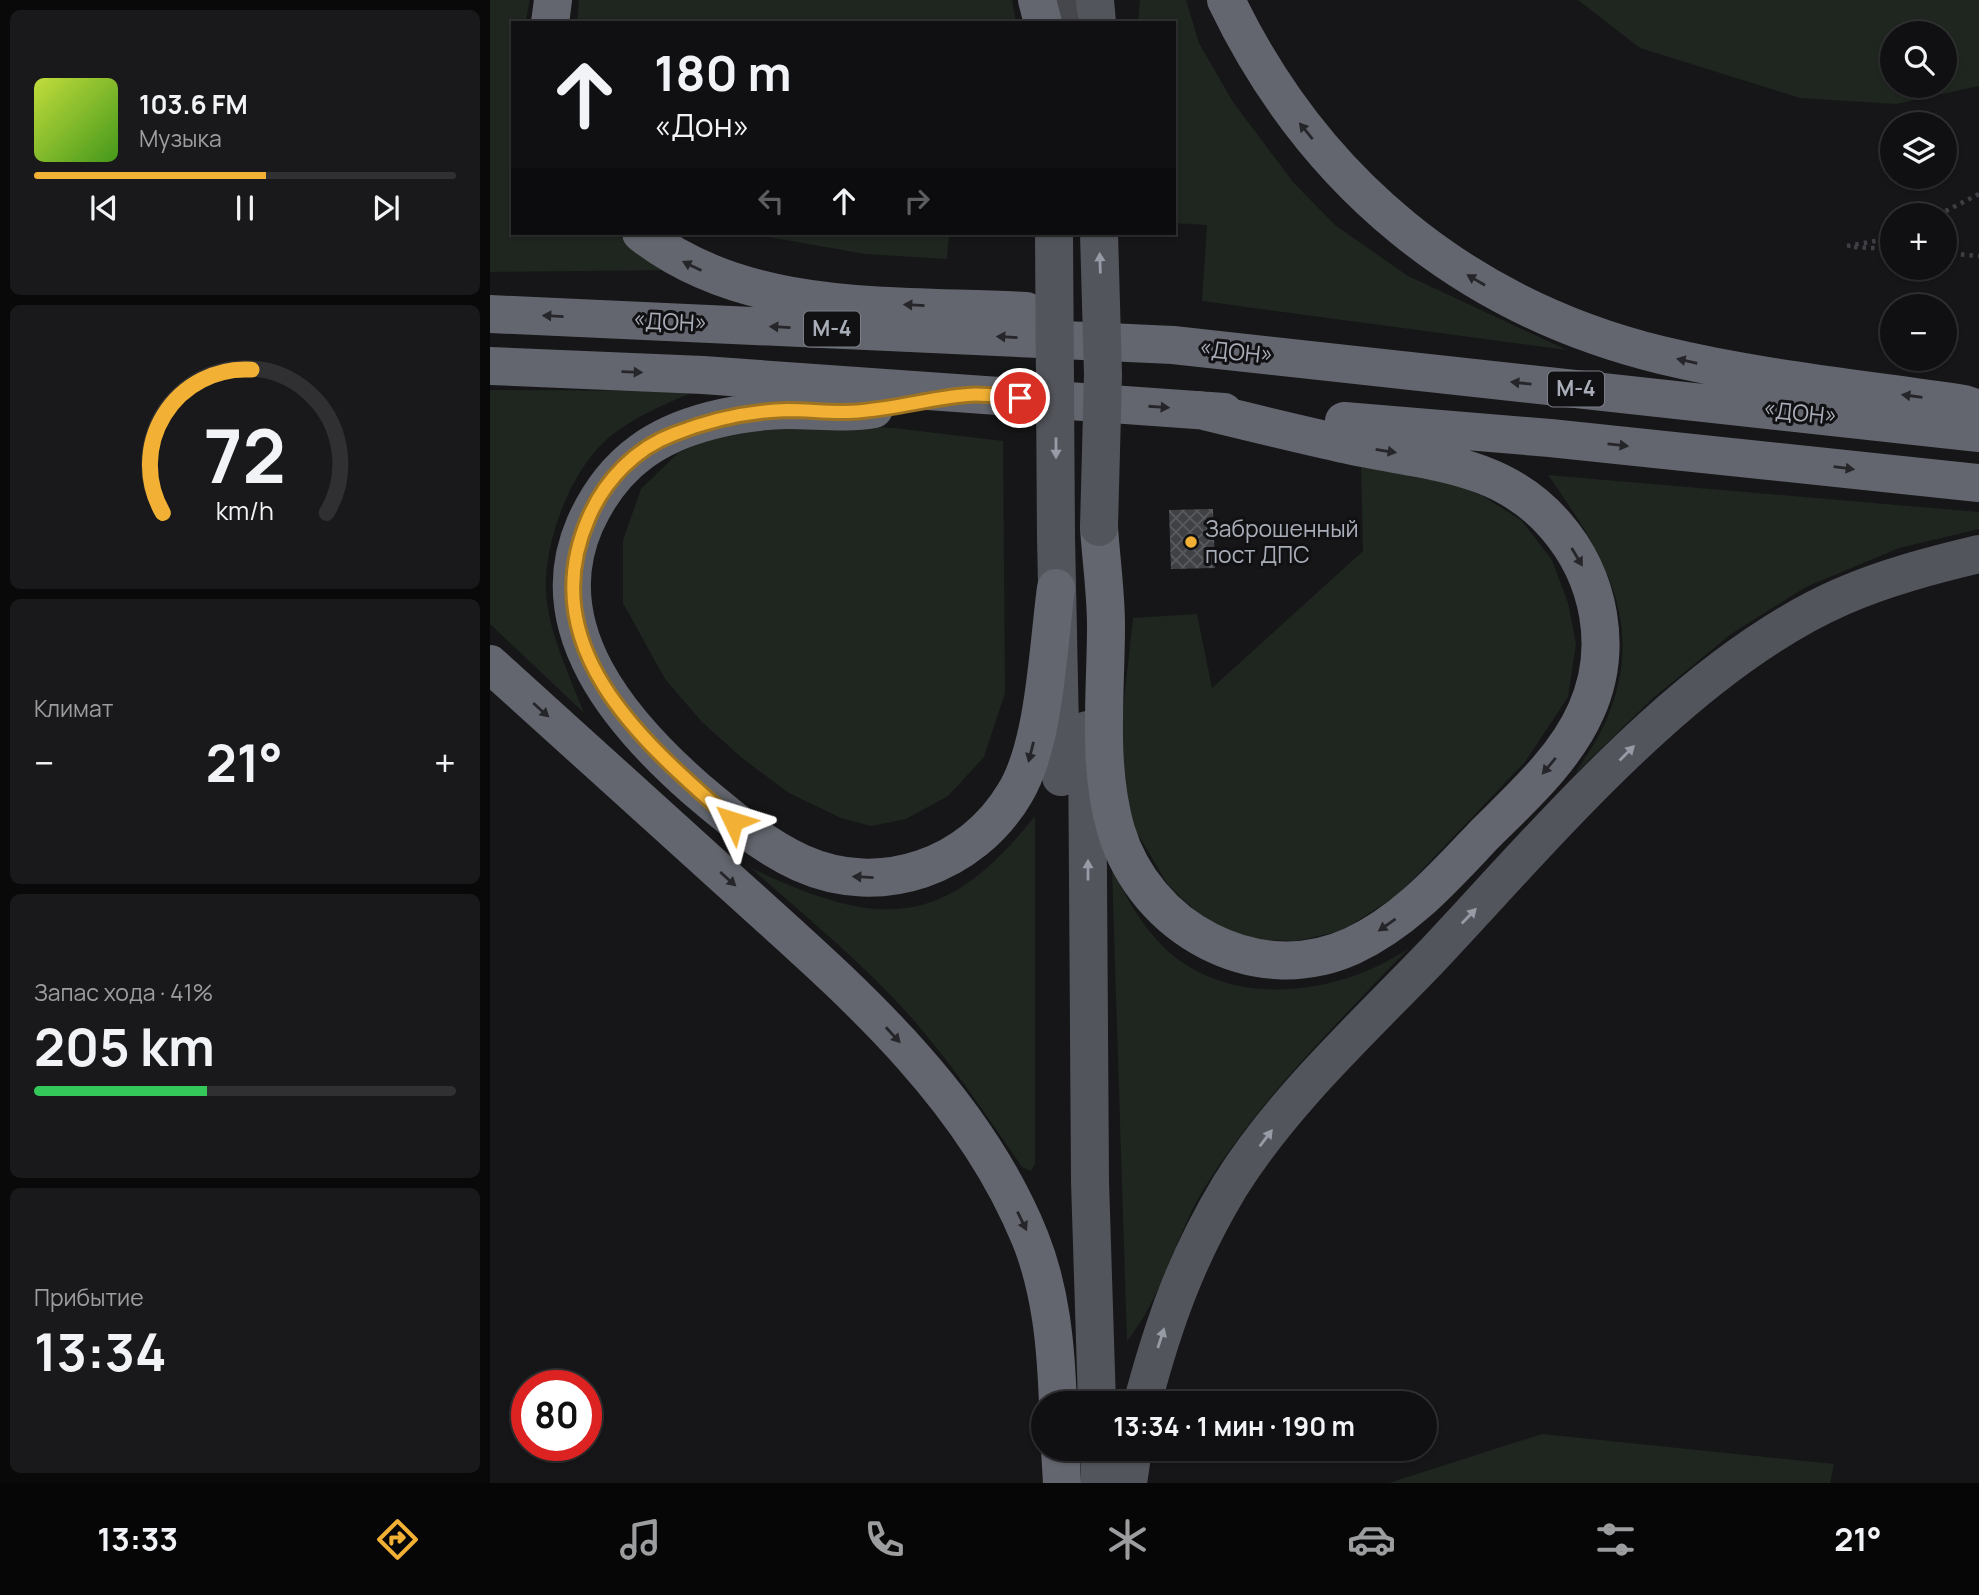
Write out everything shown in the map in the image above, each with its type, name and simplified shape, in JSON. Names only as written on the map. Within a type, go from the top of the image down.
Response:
[{"type":"highway","points":[[550,21],[553,0]]},
{"type":"highway","points":[[1037,0],[1042,21]]},
{"type":"highway","points":[[1226,0],[1263,71],[1298,120],[1342,173],[1371,203],[1418,242],[1514,301],[1610,341],[1659,355],[1709,366],[1964,404],[1979,409]]},
{"type":"highway","points":[[644,235],[667,253],[710,275],[762,291],[816,300],[1075,314],[1173,345]]},
{"type":"highway","name":"«ДОН»","points":[[490,314],[1173,345],[1979,433]]},
{"type":"highway","name":"М-4","points":[[490,366],[703,375],[1200,410],[1563,439],[1979,483]]},
{"type":"highway","points":[[968,394],[860,411],[747,413],[671,435],[642,450],[616,473],[596,501],[580,537],[573,569],[574,606],[583,647],[602,685],[628,721],[685,779],[733,821],[767,845],[803,864],[842,876],[883,878],[916,872],[951,857],[978,840],[1017,790],[1030,760],[1039,716],[1056,588]]},
{"type":"highway","points":[[1099,527],[1106,620],[1104,728],[1116,831],[1133,870],[1149,894],[1178,923],[1208,943],[1241,956],[1279,960],[1314,957],[1349,948],[1387,927],[1430,891],[1527,791],[1562,750],[1586,712],[1597,673],[1602,636],[1597,600],[1581,562],[1556,525],[1523,497],[1480,473],[1431,458],[1353,446],[1200,410]]},
{"type":"highway","points":[[490,664],[855,993],[942,1091],[979,1143],[1030,1238],[1044,1283],[1056,1348],[1058,1391]]},
{"type":"highway","points":[[1061,1461],[1062,1483]]},
{"type":"main road","points":[[1058,21],[1059,0]]},
{"type":"main road","points":[[1095,0],[1097,21]]},
{"type":"main road","points":[[1103,21],[1105,0]]},
{"type":"main road","points":[[1054,235],[1056,588],[1068,1194],[1076,1391]]},
{"type":"main road","points":[[1097,1391],[1090,1181],[1087,698],[1089,618],[1099,527],[1103,375],[1099,235]]},
{"type":"main road","points":[[1146,1391],[1187,1264],[1233,1183],[1301,1094],[1587,793],[1645,735],[1688,698],[1803,617],[1887,579],[1979,554]]},
{"type":"main road","points":[[1080,1461],[1081,1483]]},
{"type":"main road","points":[[1099,1461],[1100,1483]]},
{"type":"main road","points":[[1128,1483],[1131,1461]]},
{"type":"path","points":[[1957,205],[1979,194]]},
{"type":"path","points":[[1880,240],[1847,246],[1880,248]]},
{"type":"path","points":[[1957,254],[1979,256]]},
{"type":"shaded area","points":[[490,0],[530,0],[525,21],[511,21],[511,235],[616,235],[675,270],[490,272]]},
{"type":"shaded area","points":[[579,0],[1012,0],[1016,21],[577,21]]},
{"type":"shaded area","points":[[1140,0],[1186,0],[1199,43],[1233,102],[1293,182],[1335,225],[1408,276],[1567,350],[1202,301],[1207,225],[1176,223],[1176,21],[1138,21]]},
{"type":"shaded area","points":[[1578,0],[1979,0],[1979,86],[1957,91],[1957,21],[1880,21],[1880,98],[1924,98],[1896,104],[1800,98],[1640,48]]},
{"type":"shaded area","points":[[758,235],[949,235],[947,259],[865,254]]},
{"type":"shaded area","points":[[490,390],[696,391],[635,419],[613,434],[579,473],[561,511],[546,572],[547,605],[560,653],[584,713],[490,624]]},
{"type":"shaded area","points":[[784,422],[894,428],[1003,441],[1005,693],[984,757],[948,796],[906,819],[871,826],[841,818],[789,793],[742,758],[702,722],[665,679],[623,603],[623,540],[641,489],[678,453],[724,432]]},
{"type":"shaded area","points":[[1361,464],[1441,478],[1481,495],[1521,520],[1552,560],[1568,603],[1576,644],[1568,697],[1525,762],[1398,895],[1341,931],[1296,941],[1240,939],[1211,925],[1168,885],[1136,831],[1123,781],[1123,709],[1133,618],[1197,614],[1212,688],[1363,551]]},
{"type":"shaded area","points":[[1548,475],[1979,512],[1979,529],[1899,548],[1806,587],[1731,634],[1652,699],[1575,774],[1602,730],[1617,687],[1622,654],[1621,622],[1614,592],[1602,562]]},
{"type":"shaded area","points":[[1035,816],[1035,1164],[1031,1171],[1022,1167],[955,1072],[893,997],[751,868],[836,902],[872,908],[906,908],[938,899],[970,882],[1002,854]]},
{"type":"shaded area","points":[[1112,870],[1155,938],[1181,962],[1211,978],[1244,987],[1279,990],[1348,978],[1380,965],[1409,948],[1302,1061],[1229,1152],[1196,1203],[1151,1304],[1127,1341]]},
{"type":"shaded area","points":[[1542,1434],[1834,1464],[1830,1483],[1389,1483]]},
{"type":"building","points":[[1213,509],[1215,568],[1171,569],[1169,510]]},
{"type":"place","name":"Заброшенный пост ДПС","points":[[1191,542]]},
{"type":"route","points":[[733,821],[685,779],[628,721],[602,685],[583,647],[574,606],[573,569],[580,537],[596,501],[616,473],[642,450],[671,435],[747,413],[785,410],[860,411],[968,394],[1020,398]]}]
